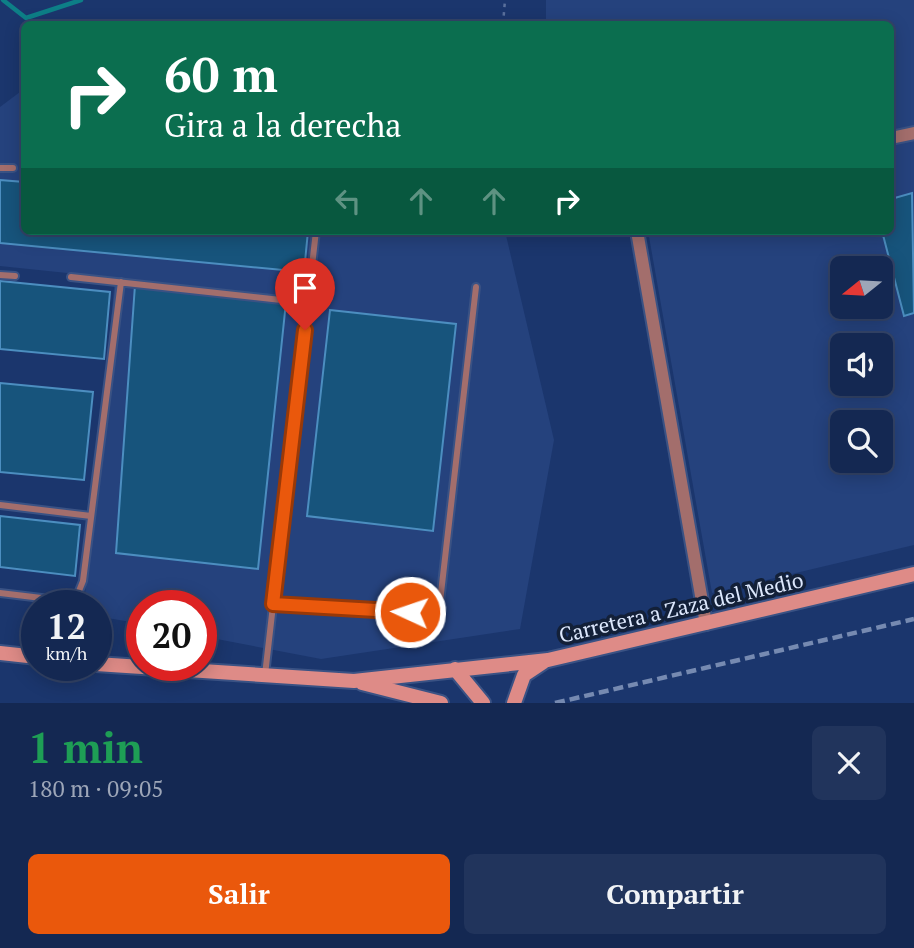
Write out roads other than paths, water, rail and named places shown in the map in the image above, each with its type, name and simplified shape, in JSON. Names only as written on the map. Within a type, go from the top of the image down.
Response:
[{"type":"main road","name":"Carretera a Zaza del Medio","points":[[112,665],[354,681],[548,660],[914,574]]},
{"type":"main road","points":[[0,653],[21,655]]},
{"type":"main road","points":[[514,703],[524,675],[548,660]]},
{"type":"main road","points":[[456,669],[483,703]]},
{"type":"main road","points":[[354,681],[441,703]]},
{"type":"street","points":[[894,137],[914,133]]},
{"type":"street","points":[[638,235],[706,624]]},
{"type":"lane","points":[[0,168],[13,169]]},
{"type":"lane","points":[[265,675],[316,235]]},
{"type":"lane","points":[[0,275],[15,276]]},
{"type":"lane","points":[[71,277],[308,303]]},
{"type":"lane","points":[[0,593],[58,600],[76,596],[83,581],[121,282]]},
{"type":"lane","points":[[273,604],[410,612],[432,609],[440,602],[476,287]]},
{"type":"lane","points":[[0,505],[91,516]]},
{"type":"waterway","points":[[3,0],[26,18],[81,0]]},
{"type":"railway","points":[[555,703],[914,619]]}]
